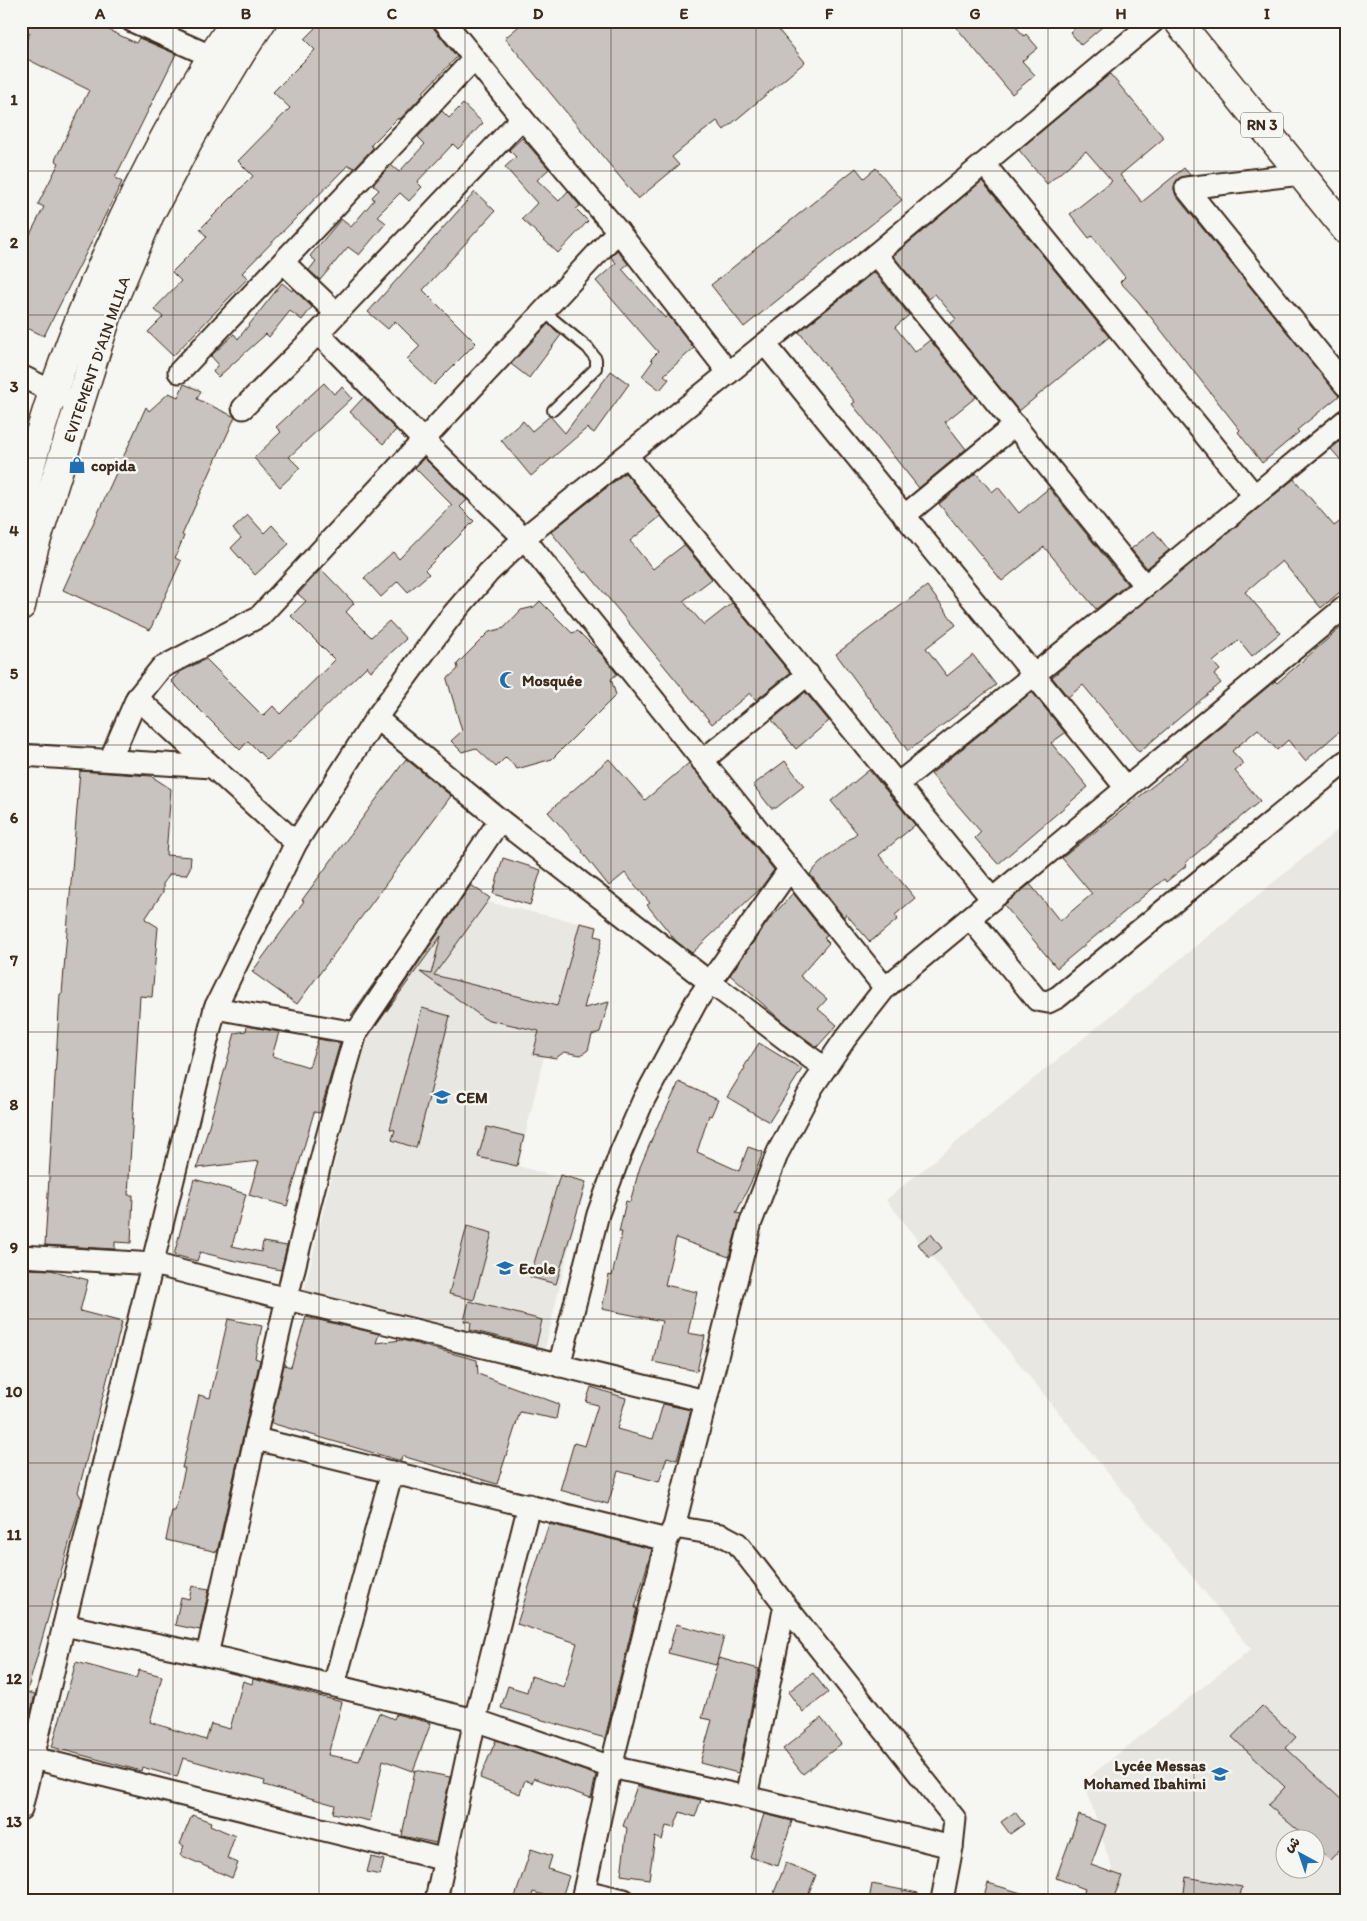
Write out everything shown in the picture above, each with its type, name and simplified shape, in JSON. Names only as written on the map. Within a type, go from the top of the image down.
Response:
[{"type":"main road","name":"EVITEMENT D'AIN MLILA","points":[[21,501],[33,455],[53,393],[106,257],[136,191],[177,114],[235,21]]},
{"type":"main road","name":"EVITEMENT D'AIN MLILA","points":[[21,606],[34,548],[109,310],[150,214],[188,141],[262,21]]},
{"type":"main road","name":"RN 3","points":[[1178,21],[1346,230]]},
{"type":"street","points":[[132,21],[213,57]]},
{"type":"street","points":[[444,21],[522,118],[618,231],[729,373]]},
{"type":"street","points":[[21,1809],[64,1625],[154,1264],[215,1008],[296,843],[376,718],[448,620],[489,572],[524,538],[876,254],[1154,21]]},
{"type":"street","points":[[179,372],[474,59]]},
{"type":"street","points":[[243,408],[522,118]]},
{"type":"street","points":[[984,164],[1254,495]]},
{"type":"street","points":[[1301,174],[1186,188],[1346,386]]},
{"type":"street","points":[[110,760],[137,698],[160,668],[260,616],[618,231]]},
{"type":"street","points":[[876,254],[1145,586]]},
{"type":"street","points":[[283,262],[336,313]]},
{"type":"street","points":[[318,332],[423,440],[524,538],[885,988]]},
{"type":"street","points":[[766,344],[1033,676],[1126,788]]},
{"type":"street","points":[[21,376],[79,405]]},
{"type":"street","points":[[899,783],[1145,586],[1346,420]]},
{"type":"street","points":[[904,516],[1015,425]]},
{"type":"street","points":[[627,456],[899,783],[992,898]]},
{"type":"street","points":[[624,1900],[583,1895],[611,1767],[751,1222],[778,1152],[813,1086],[844,1038],[885,988],[1346,606]]},
{"type":"street","points":[[702,761],[808,674]]},
{"type":"street","points":[[137,698],[296,843]]},
{"type":"street","points":[[376,718],[500,820],[825,1068]]},
{"type":"street","points":[[21,755],[212,766]]},
{"type":"street","points":[[970,918],[1038,1000],[1048,1002],[1058,997],[1346,761]]},
{"type":"street","points":[[207,1655],[287,1299],[340,1088],[356,1033],[500,820]]},
{"type":"street","points":[[559,1366],[598,1214],[620,1154],[643,1101],[696,1002],[789,870]]},
{"type":"street","points":[[215,1008],[356,1033]]},
{"type":"street","points":[[21,1256],[154,1264],[287,1299],[705,1401]]},
{"type":"street","points":[[256,1439],[529,1505],[671,1533],[722,1535],[737,1543],[955,1820],[952,1848],[942,1900]]},
{"type":"street","points":[[334,1686],[392,1472]]},
{"type":"street","points":[[436,1900],[475,1720],[529,1505]]},
{"type":"street","points":[[746,1797],[785,1606]]},
{"type":"street","points":[[64,1625],[207,1655],[475,1720],[611,1767],[746,1797],[952,1848]]},
{"type":"street","points":[[33,1758],[446,1860]]},
{"type":"lane","points":[[543,311],[588,348],[596,359],[596,368],[553,410]]},
{"type":"shaded area","points":[[1346,823],[1346,1900],[1122,1900],[1084,1781],[1251,1649],[886,1200]]},
{"type":"shaded area","name":"CEM","points":[[462,896],[597,927],[595,936],[602,938],[583,1011],[592,1014],[597,1005],[604,1003],[607,1008],[600,1032],[590,1036],[587,1050],[581,1055],[573,1054],[568,1050],[556,1058],[544,1056],[518,1166],[587,1186],[578,1210],[544,1352],[303,1296],[363,1045]]},
{"type":"building","points":[[21,21],[100,21],[98,25],[136,43],[139,38],[176,54],[115,178],[122,182],[44,336],[21,325],[21,252],[44,207],[38,204],[59,163],[55,160],[89,90],[21,56],[21,51],[30,33],[21,29]]},
{"type":"building","points":[[322,21],[432,21],[434,29],[457,57],[399,120],[398,118],[371,145],[373,148],[354,168],[348,165],[242,273],[248,278],[173,356],[148,332],[163,317],[154,309],[181,281],[172,272],[207,237],[200,229],[253,176],[238,161],[290,108],[273,92],[315,50],[304,39]]},
{"type":"building","points":[[525,21],[771,21],[805,62],[724,130],[717,121],[695,138],[672,157],[679,165],[638,199],[505,38]]},
{"type":"building","points":[[951,21],[1011,21],[1038,48],[1022,61],[1035,75],[1012,94]]},
{"type":"building","points":[[1083,21],[1109,21],[1081,45],[1070,32]]},
{"type":"building","points":[[1110,74],[1164,138],[1120,175],[1142,202],[1184,168],[1190,175],[1179,178],[1175,183],[1176,196],[1339,396],[1297,430],[1299,432],[1262,463],[1238,432],[1240,430],[1138,301],[1120,282],[1125,277],[1092,236],[1089,238],[1070,214],[1112,181],[1086,151],[1047,184],[1019,150]]},
{"type":"building","points":[[463,104],[483,123],[458,149],[453,144],[417,182],[422,187],[409,201],[400,193],[377,216],[386,223],[359,255],[348,247],[320,280],[309,270],[316,261],[310,256],[341,219],[351,227],[374,200],[372,197],[379,190],[373,185],[391,165],[399,172],[425,144],[418,137],[442,111],[449,118]]},
{"type":"building","points":[[522,138],[549,169],[537,180],[559,201],[568,191],[580,206],[576,209],[588,221],[558,253],[522,219],[537,203],[505,167],[516,157],[509,150]]},
{"type":"building","points":[[856,168],[864,178],[876,168],[902,200],[744,327],[711,285]]},
{"type":"building","points":[[982,181],[1109,337],[1019,411],[949,325],[956,319],[935,294],[929,299],[893,256]]},
{"type":"building","points":[[475,192],[495,211],[423,290],[476,343],[434,385],[407,359],[420,346],[395,321],[388,329],[368,312]]},
{"type":"building","points":[[617,250],[628,264],[622,269],[665,318],[668,315],[694,348],[664,375],[669,379],[660,390],[642,376],[653,361],[651,359],[658,352],[596,281],[616,263],[611,257]]},
{"type":"building","points":[[874,272],[909,315],[895,327],[915,352],[930,340],[976,397],[945,422],[966,449],[919,488],[852,404],[855,402],[799,332]]},
{"type":"building","points":[[282,283],[292,291],[293,289],[312,307],[302,320],[290,311],[269,337],[266,334],[218,377],[213,372],[218,364],[211,356],[234,334],[238,339]]},
{"type":"building","points":[[548,324],[561,335],[529,378],[511,364]]},
{"type":"building","points":[[611,371],[629,384],[594,433],[587,428],[531,476],[501,440],[523,421],[532,431],[550,416],[565,433]]},
{"type":"building","points":[[324,383],[334,394],[342,387],[352,398],[289,457],[300,468],[280,487],[254,458],[281,432],[276,427]]},
{"type":"building","points":[[184,384],[201,391],[197,399],[235,417],[182,535],[184,536],[175,558],[181,561],[150,630],[63,590],[146,407],[149,411],[169,393],[178,397]]},
{"type":"building","points":[[364,397],[396,430],[383,444],[350,412]]},
{"type":"building","points":[[1346,436],[1346,466],[1331,449]]},
{"type":"building","points":[[424,458],[467,500],[460,507],[474,521],[425,570],[429,574],[408,592],[398,581],[381,597],[364,578],[393,552],[399,559],[452,505],[415,468]]},
{"type":"building","points":[[625,473],[661,516],[630,541],[653,569],[684,545],[712,579],[683,601],[704,625],[732,603],[790,673],[756,700],[750,693],[712,724],[586,571],[584,573],[551,532]]},
{"type":"building","points":[[976,473],[992,492],[998,487],[1019,513],[1049,488],[1127,584],[1096,609],[1044,547],[1002,581],[939,504]]},
{"type":"building","points":[[1294,479],[1334,526],[1346,517],[1346,587],[1321,608],[1282,561],[1245,592],[1280,633],[1252,656],[1239,640],[1213,662],[1220,670],[1214,675],[1221,683],[1139,752],[1083,685],[1068,697],[1052,677]]},
{"type":"building","points":[[248,515],[264,533],[272,525],[289,544],[255,575],[231,548],[241,538],[233,529]]},
{"type":"building","points":[[1154,531],[1169,550],[1147,568],[1131,549]]},
{"type":"building","points":[[321,569],[354,603],[346,612],[371,637],[389,621],[406,639],[371,671],[367,666],[290,742],[288,740],[267,760],[248,741],[240,750],[171,681],[180,672],[206,659],[263,716],[273,706],[280,714],[335,660],[291,616],[306,601],[298,594]]},
{"type":"building","points":[[927,586],[956,625],[926,648],[947,676],[973,655],[996,685],[908,751],[836,654]]},
{"type":"building","name":"Mosquée","points":[[540,601],[572,633],[578,631],[602,655],[617,674],[611,679],[616,695],[552,759],[517,769],[506,757],[496,767],[476,748],[462,752],[451,741],[462,731],[447,679],[458,669],[457,664],[489,632],[504,628],[521,610],[534,607]]},
{"type":"building","points":[[1346,623],[1346,726],[1305,761],[1288,740],[1277,750],[1258,729],[1232,751],[1244,764],[1235,771],[1260,801],[1185,863],[1187,865],[1166,882],[1164,879],[1057,968],[1004,905],[1030,884],[1060,921],[1092,894],[1062,858],[1188,758],[1186,755],[1275,681],[1277,683]]},
{"type":"building","points":[[805,692],[829,721],[796,749],[772,720]]},
{"type":"building","points":[[1032,692],[1065,733],[1051,743],[1088,787],[998,864],[975,838],[981,832],[931,774]]},
{"type":"building","points":[[406,759],[451,796],[297,1004],[252,972],[304,901],[302,900]]},
{"type":"building","points":[[609,759],[645,800],[689,763],[774,870],[760,889],[692,953],[677,942],[647,905],[650,903],[625,873],[609,886],[583,851],[548,812]]},
{"type":"building","points":[[785,761],[804,786],[776,808],[771,808],[753,785]]},
{"type":"building","points":[[869,770],[915,825],[879,855],[915,898],[895,915],[898,919],[870,942],[846,914],[844,917],[810,874],[819,864],[857,833],[831,801]]},
{"type":"building","points":[[80,771],[151,776],[171,789],[166,855],[191,857],[190,868],[186,875],[170,874],[163,884],[163,892],[145,919],[158,927],[152,997],[140,996],[128,1195],[133,1195],[131,1243],[115,1242],[115,1249],[45,1245],[60,994],[62,994]]},
{"type":"building","points":[[503,858],[541,870],[530,905],[493,894]]},
{"type":"building","points":[[471,885],[490,898],[434,975],[557,1006],[580,923],[597,927],[595,936],[602,938],[584,1008],[609,1002],[600,1032],[592,1035],[588,1050],[581,1055],[564,1052],[556,1058],[533,1054],[539,1031],[485,1019],[420,972],[431,974],[441,936],[373,1030]]},
{"type":"building","points":[[793,893],[827,936],[824,938],[829,943],[800,976],[827,999],[818,1009],[837,1025],[817,1047],[783,1022],[730,975],[769,920]]},
{"type":"building","points":[[394,955],[352,1016],[351,1015]]},
{"type":"building","points":[[422,1008],[450,1016],[416,1148],[392,1140],[395,1130],[390,1129]]},
{"type":"building","points":[[247,1026],[279,1032],[272,1056],[309,1067],[318,1039],[340,1043],[320,1113],[314,1112],[287,1206],[249,1195],[259,1161],[197,1168],[235,1033],[246,1031]]},
{"type":"building","points":[[759,1043],[802,1069],[769,1122],[727,1097]]},
{"type":"building","points":[[679,1082],[718,1100],[711,1116],[709,1115],[697,1152],[739,1171],[748,1147],[763,1152],[736,1213],[741,1214],[729,1257],[676,1238],[665,1285],[697,1292],[688,1333],[705,1336],[697,1371],[653,1362],[662,1321],[602,1309],[609,1275],[612,1276],[622,1232],[619,1232],[626,1201],[630,1202],[640,1167]]},
{"type":"building","points":[[487,1127],[524,1136],[517,1166],[478,1157]]},
{"type":"building","points":[[560,1175],[586,1182],[556,1284],[530,1277]]},
{"type":"building","points":[[194,1179],[246,1194],[232,1246],[261,1252],[263,1242],[287,1246],[281,1270],[200,1252],[197,1261],[174,1255]]},
{"type":"building","points":[[467,1226],[492,1233],[474,1300],[449,1294]]},
{"type":"building","points":[[931,1234],[942,1248],[929,1258],[918,1244]]},
{"type":"building","points":[[25,1269],[51,1270],[88,1280],[80,1311],[122,1322],[78,1492],[82,1499],[27,1692],[35,1694],[26,1734],[21,1734],[21,1284]]},
{"type":"building","points":[[469,1301],[542,1320],[536,1346],[470,1330],[471,1322],[464,1321]]},
{"type":"building","points":[[306,1317],[379,1334],[376,1343],[402,1340],[477,1360],[478,1374],[559,1404],[556,1419],[520,1412],[497,1484],[402,1456],[401,1461],[271,1423],[284,1365],[291,1367]]},
{"type":"building","points":[[228,1319],[262,1326],[255,1358],[260,1360],[217,1552],[166,1540],[172,1511],[175,1511],[185,1468],[182,1468],[199,1395],[210,1398]]},
{"type":"building","points":[[591,1387],[626,1398],[617,1429],[653,1439],[663,1404],[691,1410],[677,1460],[667,1457],[659,1482],[618,1471],[608,1504],[560,1490],[574,1443],[585,1446],[598,1405],[586,1402]]},
{"type":"building","points":[[549,1524],[652,1549],[635,1608],[637,1608],[605,1738],[501,1708],[508,1686],[527,1692],[531,1676],[564,1687],[577,1643],[517,1624]]},
{"type":"building","points":[[192,1586],[209,1589],[200,1630],[175,1625],[181,1597],[189,1599]]},
{"type":"building","points":[[676,1624],[724,1637],[716,1665],[668,1653]]},
{"type":"building","points":[[719,1658],[759,1669],[738,1773],[700,1763],[712,1720],[702,1718]]},
{"type":"building","points":[[76,1662],[136,1678],[139,1670],[162,1676],[150,1722],[206,1740],[211,1724],[230,1729],[243,1681],[252,1684],[253,1679],[342,1702],[328,1755],[359,1761],[379,1713],[394,1719],[396,1714],[431,1723],[413,1771],[383,1760],[370,1821],[333,1813],[335,1805],[264,1785],[265,1781],[183,1758],[177,1777],[142,1767],[141,1771],[52,1747]]},
{"type":"building","points":[[813,1673],[828,1693],[803,1712],[788,1692]]},
{"type":"building","points":[[1262,1706],[1296,1737],[1286,1748],[1346,1804],[1346,1843],[1330,1860],[1324,1854],[1324,1828],[1295,1828],[1268,1805],[1285,1787],[1232,1737]]},
{"type":"building","points":[[821,1718],[841,1744],[803,1774],[783,1749]]},
{"type":"building","points":[[496,1740],[596,1775],[591,1798],[534,1778],[532,1783],[525,1780],[520,1794],[480,1778]]},
{"type":"building","points":[[415,1770],[450,1777],[436,1843],[402,1836]]},
{"type":"building","points":[[637,1786],[701,1800],[695,1817],[680,1812],[674,1828],[666,1826],[662,1840],[655,1837],[649,1879],[621,1875],[627,1828],[623,1826]]},
{"type":"building","points":[[1015,1812],[1024,1824],[1010,1834],[1001,1822]]},
{"type":"building","points":[[764,1814],[792,1821],[778,1866],[750,1857]]},
{"type":"building","points":[[192,1815],[211,1822],[210,1825],[235,1836],[227,1858],[238,1863],[232,1878],[180,1855],[184,1846],[180,1844]]},
{"type":"building","points":[[1079,1815],[1106,1825],[1091,1865],[1122,1876],[1113,1900],[1081,1900],[1085,1889],[1056,1878]]},
{"type":"building","points":[[531,1849],[552,1856],[548,1869],[569,1876],[561,1900],[533,1892],[531,1900],[514,1900]]},
{"type":"building","points":[[371,1857],[384,1860],[380,1875],[367,1872]]},
{"type":"building","points":[[786,1863],[816,1875],[806,1900],[771,1900]]},
{"type":"building","points":[[1186,1877],[1242,1887],[1239,1900],[1183,1900]]},
{"type":"building","points":[[988,1883],[1031,1896],[1031,1900],[983,1900]]},
{"type":"building","points":[[872,1884],[918,1893],[917,1900],[869,1900]]},
{"type":"place","name":"copida","points":[[77,465]]},
{"type":"place","name":"Mosquée","points":[[508,680]]},
{"type":"place","name":"CEM","points":[[442,1097]]},
{"type":"place","name":"Ecole","points":[[505,1268]]},
{"type":"place","name":"Lycée Messas Mohamed Ibahimi","points":[[1220,1774]]}]
